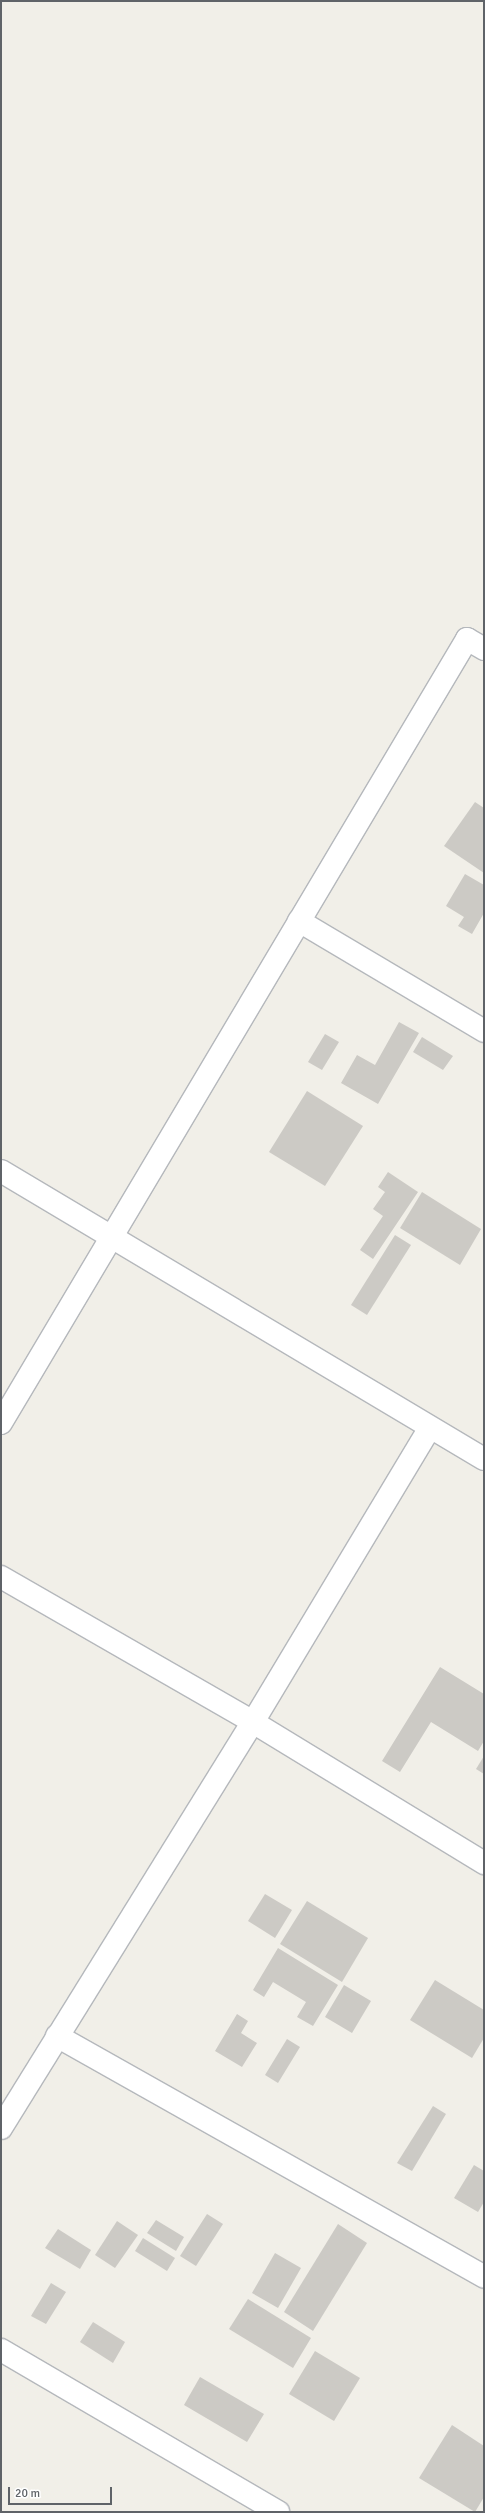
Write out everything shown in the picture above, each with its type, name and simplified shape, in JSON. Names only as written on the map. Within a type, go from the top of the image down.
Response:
[{"type":"street","points":[[1,1423],[467,639],[484,649]]},
{"type":"street","points":[[298,921],[484,1031]]},
{"type":"street","points":[[1,1171],[484,1459]]},
{"type":"street","points":[[1,2128],[253,1722],[430,1428]]},
{"type":"street","points":[[1,1577],[253,1722],[484,1863]]},
{"type":"street","points":[[57,2036],[484,2277]]},
{"type":"street","points":[[1,2350],[278,2512]]},
{"type":"building","points":[[475,802],[484,808],[484,873],[444,846]]},
{"type":"building","points":[[465,874],[484,885],[484,913],[472,934],[458,926],[464,917],[446,906]]},
{"type":"building","points":[[399,1022],[419,1033],[378,1104],[341,1083],[357,1055],[375,1065]]},
{"type":"building","points":[[325,1034],[339,1042],[322,1070],[308,1062]]},
{"type":"building","points":[[422,1037],[453,1056],[443,1070],[413,1052]]},
{"type":"building","points":[[307,1091],[363,1126],[325,1186],[269,1152]]},
{"type":"building","points":[[388,1172],[418,1192],[373,1259],[360,1250],[383,1216],[373,1209],[385,1192],[378,1187]]},
{"type":"building","points":[[422,1192],[481,1229],[460,1265],[400,1228]]},
{"type":"building","points":[[395,1235],[411,1245],[367,1315],[351,1305]]},
{"type":"building","points":[[440,1667],[484,1694],[484,1741],[478,1751],[431,1722],[400,1772],[382,1761]]},
{"type":"building","points":[[484,1756],[484,1774],[476,1769]]},
{"type":"building","points":[[265,1894],[292,1910],[275,1938],[248,1921]]},
{"type":"building","points":[[307,1901],[368,1938],[342,1982],[280,1944]]},
{"type":"building","points":[[278,1948],[338,1985],[313,2026],[297,2017],[306,2002],[273,1982],[264,1997],[253,1990]]},
{"type":"building","points":[[435,1980],[484,2010],[484,2038],[472,2058],[410,2020]]},
{"type":"building","points":[[344,1985],[371,2001],[352,2033],[325,2017]]},
{"type":"building","points":[[237,2014],[248,2021],[241,2033],[257,2043],[242,2067],[215,2051]]},
{"type":"building","points":[[287,2039],[300,2047],[278,2083],[265,2075]]},
{"type":"building","points":[[433,2106],[446,2114],[412,2171],[397,2163]]},
{"type":"building","points":[[474,2165],[484,2171],[484,2202],[478,2212],[454,2198]]},
{"type":"building","points":[[207,2214],[223,2224],[196,2266],[180,2256]]},
{"type":"building","points":[[156,2220],[184,2237],[176,2251],[147,2233]]},
{"type":"building","points":[[117,2221],[138,2235],[115,2268],[95,2255]]},
{"type":"building","points":[[338,2224],[367,2243],[313,2331],[284,2312]]},
{"type":"building","points":[[58,2229],[91,2250],[80,2269],[45,2248]]},
{"type":"building","points":[[143,2238],[175,2258],[167,2271],[135,2251]]},
{"type":"building","points":[[275,2253],[301,2268],[278,2308],[252,2293]]},
{"type":"building","points":[[51,2283],[66,2292],[46,2324],[31,2316]]},
{"type":"building","points":[[248,2299],[311,2338],[293,2368],[229,2329]]},
{"type":"building","points":[[93,2322],[125,2342],[113,2363],[80,2342]]},
{"type":"building","points":[[315,2351],[360,2378],[334,2421],[289,2394]]},
{"type":"building","points":[[200,2377],[264,2414],[247,2442],[184,2405]]},
{"type":"building","points":[[452,2425],[484,2446],[484,2497],[475,2512],[419,2478]]}]
